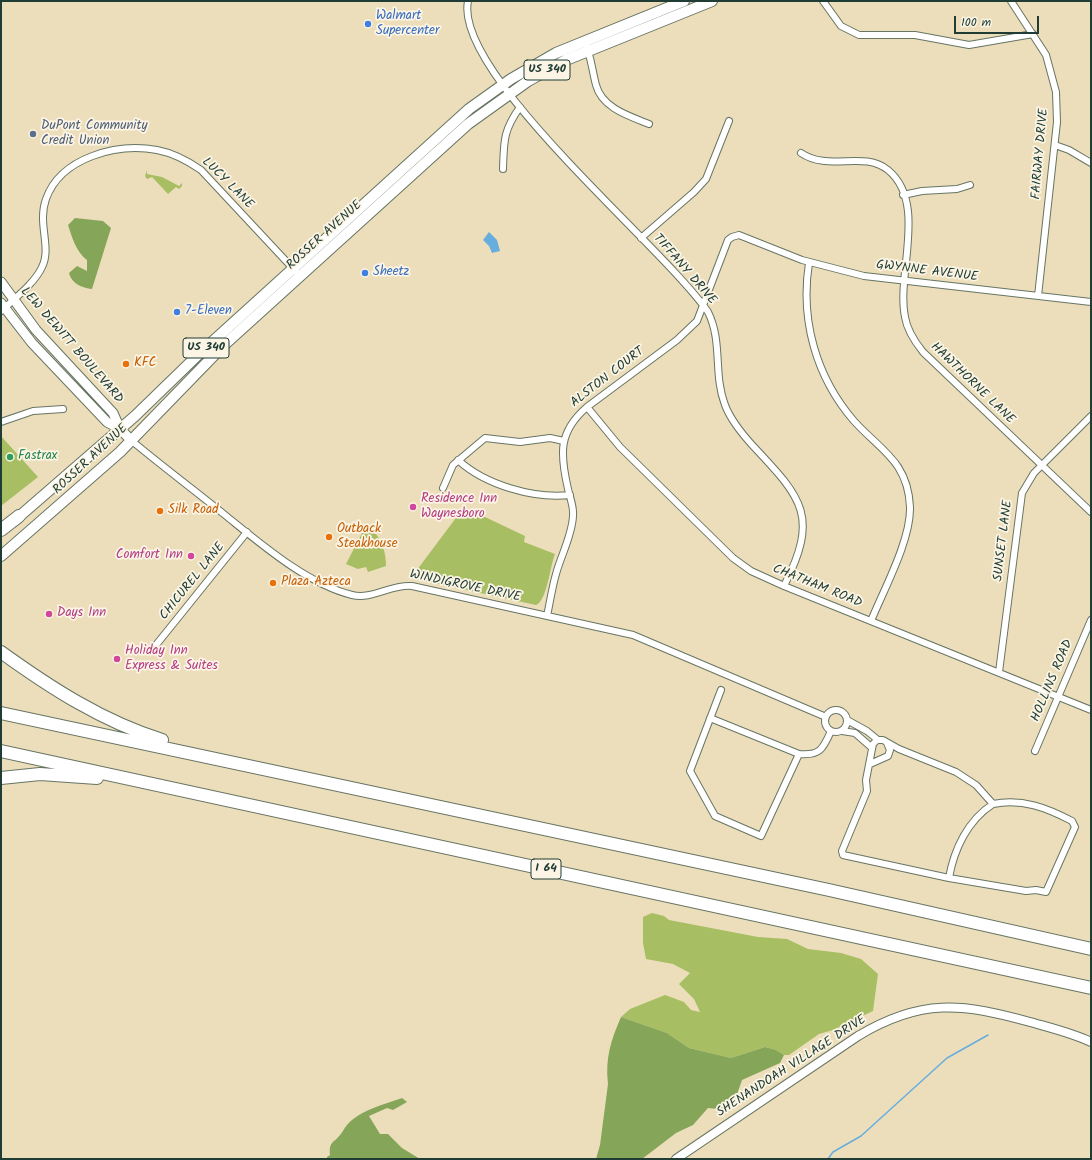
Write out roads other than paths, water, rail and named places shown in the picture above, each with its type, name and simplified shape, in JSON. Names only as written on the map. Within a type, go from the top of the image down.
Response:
[{"type":"highway","points":[[1,530],[19,516]]},
{"type":"highway","points":[[1,652],[46,684],[98,714],[154,738],[224,760]]},
{"type":"highway","points":[[1,713],[906,907],[1091,949]]},
{"type":"highway","name":"I 64","points":[[1,751],[1091,988]]},
{"type":"highway","points":[[1,778],[21,775],[71,776],[193,793]]},
{"type":"main road","name":"ROSSER AVENUE","points":[[1,535],[19,516],[537,63],[584,40],[684,1]]},
{"type":"main road","name":"ROSSER AVENUE","points":[[505,90],[589,50],[712,1]]},
{"type":"main road","name":"ROSSER AVENUE","points":[[1,556],[132,440],[194,375],[297,273]]},
{"type":"main road","name":"LEW DEWITT BOULEVARD","points":[[1,282],[36,330],[113,413],[120,429]]},
{"type":"main road","name":"LEW DEWITT BOULEVARD","points":[[2,308],[107,422],[120,429],[132,440]]},
{"type":"street","name":"TIFFANY DRIVE","points":[[468,1],[467,18],[472,36],[505,90],[703,305],[711,319],[718,351],[719,383],[728,413],[736,426],[747,439],[786,480],[800,507],[803,526],[801,542],[791,572],[784,586]]},
{"type":"street","points":[[823,1],[841,26],[859,35],[915,34],[969,45],[1033,34]]},
{"type":"street","name":"FAIRWAY DRIVE","points":[[1012,1],[1046,55],[1053,78],[1057,105],[1055,145],[1038,296]]},
{"type":"street","points":[[584,40],[589,50],[596,86],[602,98],[620,111],[649,124]]},
{"type":"street","points":[[503,169],[505,136],[510,121],[520,107]]},
{"type":"street","points":[[641,238],[694,192],[706,179],[729,121]]},
{"type":"street","points":[[1055,145],[1070,150],[1091,163]]},
{"type":"street","name":"LUCY LANE","points":[[2,308],[33,280],[44,264],[46,248],[42,215],[46,198],[55,181],[64,172],[81,161],[125,150],[142,149],[164,152],[178,157],[196,167],[209,178],[297,273]]},
{"type":"street","name":"HAWTHORNE LANE","points":[[801,153],[821,162],[860,161],[876,163],[895,177],[903,195],[909,228],[903,281],[905,317],[910,332],[923,352],[1091,512]]},
{"type":"street","points":[[903,195],[922,190],[957,189],[970,185]]},
{"type":"street","name":"ALSTON COURT","points":[[547,616],[556,574],[572,524],[573,509],[562,462],[564,441],[571,424],[587,407],[687,331],[697,321],[728,240],[732,236],[739,235],[765,246]]},
{"type":"street","name":"GWYNNE AVENUE","points":[[765,246],[809,263],[864,276],[1091,302]]},
{"type":"street","points":[[809,263],[806,290],[807,310],[812,342],[821,367],[828,382],[846,411],[890,455],[903,479],[909,501],[909,518],[904,540],[871,621]]},
{"type":"street","name":"CHATHAM ROAD","points":[[587,407],[618,444],[733,558],[751,571],[784,586],[1091,710]]},
{"type":"street","points":[[1,422],[33,411],[62,409]]},
{"type":"street","name":"SUNSET LANE","points":[[999,672],[1019,501],[1024,486],[1042,465],[1091,416]]},
{"type":"street","points":[[443,488],[451,469],[458,460],[485,438],[520,442],[550,438],[564,441]]},
{"type":"street","name":"WINDIGROVE DRIVE","points":[[132,440],[247,532],[293,566],[322,582],[352,595],[368,595],[393,586],[405,585],[644,639],[826,717]]},
{"type":"street","points":[[458,460],[472,472],[520,492],[541,496],[570,495]]},
{"type":"street","name":"CHICUREL LANE","points":[[156,645],[247,532]]},
{"type":"street","name":"HOLLINS ROAD","points":[[1035,751],[1091,620]]},
{"type":"street","points":[[721,690],[690,771],[715,816],[722,821],[761,836],[799,754]]},
{"type":"street","points":[[831,732],[826,726],[826,717],[831,712],[838,710],[844,714],[847,720],[870,733],[878,740],[956,772],[976,785],[993,804]]},
{"type":"street","points":[[710,718],[799,754],[813,754],[818,752],[826,743],[831,732]]},
{"type":"street","points":[[842,731],[846,726],[847,720]]},
{"type":"street","points":[[831,732],[855,732],[878,759]]},
{"type":"street","points":[[878,740],[873,744],[871,750],[870,764],[866,780],[867,791],[842,851],[843,855],[949,878],[1026,891],[1036,890],[1046,892],[1075,827],[1072,821],[1031,804],[1013,801],[993,804],[977,816],[965,833],[951,865],[949,878]]},
{"type":"street","points":[[887,743],[889,753]]},
{"type":"street","points":[[870,764],[899,749]]},
{"type":"street","name":"SHENANDOAH VILLAGE DRIVE","points":[[676,1159],[858,1036],[879,1025],[918,1011],[951,1007],[986,1010],[1066,1032],[1091,1042]]},
{"type":"water","points":[[489,232],[497,240],[500,251],[492,253],[489,246],[483,240]]},
{"type":"waterway","points":[[828,1159],[833,1152],[861,1136],[947,1058],[988,1035]]},
{"type":"place","name":"Walmart Supercenter","points":[[368,24]]},
{"type":"place","name":"DuPont Community Credit Union","points":[[33,134]]},
{"type":"place","name":"Sheetz","points":[[365,273]]},
{"type":"place","name":"7-Eleven","points":[[177,312]]},
{"type":"place","name":"KFC","points":[[126,364]]},
{"type":"place","name":"Fastrax","points":[[10,457]]},
{"type":"place","name":"Residence Inn Waynesboro","points":[[413,507]]},
{"type":"place","name":"Silk Road","points":[[160,511]]},
{"type":"place","name":"Outback Steakhouse","points":[[329,537]]},
{"type":"place","name":"Comfort Inn","points":[[191,556]]},
{"type":"place","name":"Plaza Azteca","points":[[273,583]]},
{"type":"place","name":"Days Inn","points":[[49,614]]},
{"type":"place","name":"Holiday Inn Express & Suites","points":[[117,659]]}]
